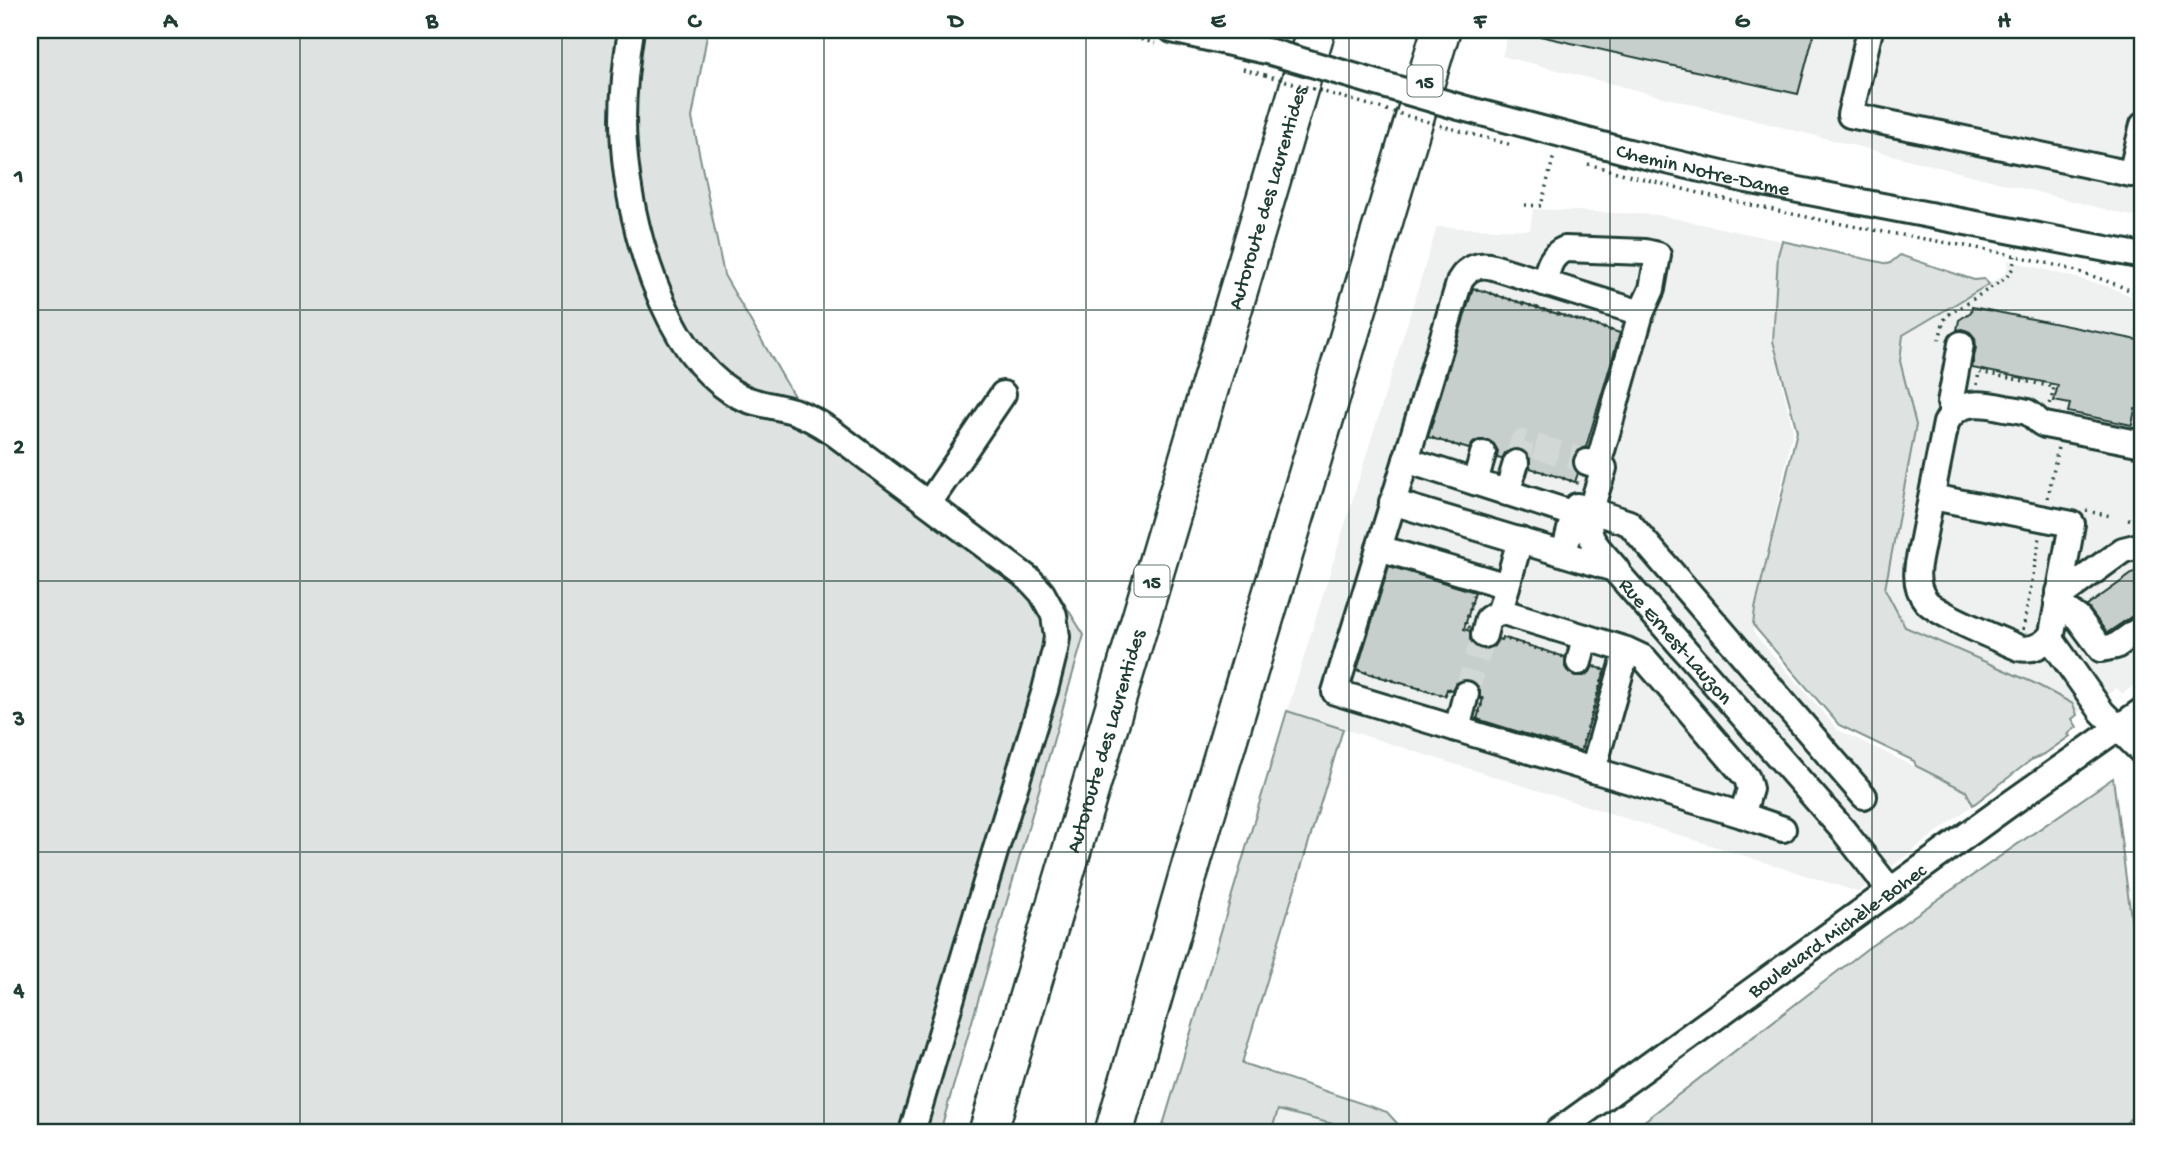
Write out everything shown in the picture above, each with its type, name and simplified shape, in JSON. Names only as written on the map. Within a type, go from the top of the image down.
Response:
[{"type":"highway","name":"Autoroute des Laurentides","points":[[988,1132],[1316,30]]},
{"type":"highway","name":"15","points":[[1114,1132],[1206,813],[1441,30]]},
{"type":"street","points":[[631,30],[624,88],[626,170],[643,250],[677,330],[707,372],[734,394],[792,411],[831,430],[1029,579],[1050,605],[1056,625],[1057,637],[1045,690],[912,1132]]},
{"type":"street","name":"Chemin Notre-Dame","points":[[1172,30],[1268,64],[1456,118],[1629,152],[1747,180],[2143,256]]},
{"type":"street","name":"Chemin Notre-Dame","points":[[1207,30],[1268,64]]},
{"type":"street","points":[[1870,30],[1850,116],[2131,174],[2143,125]]},
{"type":"street","points":[[1544,283],[1550,262],[1559,251],[1565,249],[1645,252],[1658,255],[1652,289],[1641,313],[1581,510],[1564,553]]},
{"type":"street","points":[[1641,313],[1488,265],[1464,272],[1335,692],[1457,729],[1590,757],[1783,830]]},
{"type":"street","points":[[1950,345],[1950,402],[1953,412]]},
{"type":"street","points":[[929,503],[1003,394]]},
{"type":"street","points":[[2050,638],[2031,650],[2020,648],[1936,609],[1919,591],[1917,574],[1946,423],[1953,412],[1968,405],[1990,405],[2031,414],[2045,425],[2143,444]]},
{"type":"street","points":[[1475,482],[1483,454]]},
{"type":"street","points":[[1406,460],[1507,493],[1629,523],[1864,796]]},
{"type":"street","points":[[1507,493],[1516,463]]},
{"type":"street","points":[[1932,497],[2072,524],[2050,638],[2102,712],[2136,743],[2143,753]]},
{"type":"street","name":"Rue Ernest-Lauzon","points":[[1392,502],[1609,566],[1622,576],[1851,840],[1890,890]]},
{"type":"street","points":[[1581,510],[1591,537],[1622,576]]},
{"type":"street","points":[[1474,631],[1500,611],[1520,540]]},
{"type":"street","points":[[2058,597],[2123,550],[2143,545]]},
{"type":"street","points":[[1379,548],[1507,586]]},
{"type":"street","points":[[2058,597],[2101,649],[2116,646],[2143,627]]},
{"type":"street","points":[[1500,611],[1639,654],[1747,778],[1750,789],[1742,815]]},
{"type":"street","points":[[1579,662],[1585,637]]},
{"type":"street","points":[[1656,672],[1684,649]]},
{"type":"street","points":[[1590,757],[1599,717],[1627,650]]},
{"type":"street","points":[[1456,692],[1457,729]]},
{"type":"street","name":"Boulevard Michèle-Bohec","points":[[2117,727],[2143,704]]},
{"type":"street","name":"Boulevard Michèle-Bohec","points":[[1557,1132],[2143,710]]},
{"type":"path","points":[[1268,64],[1456,118]]},
{"type":"path","points":[[1525,205],[1541,206],[1554,155]]},
{"type":"path","points":[[1950,345],[1944,320],[2006,278],[2013,268],[2015,256]]},
{"type":"path","points":[[1471,288],[1620,333]]},
{"type":"path","points":[[1978,380],[1979,372],[2054,387],[2049,412]]},
{"type":"path","points":[[1427,436],[1483,454]]},
{"type":"path","points":[[2047,502],[2060,436]]},
{"type":"path","points":[[1516,463],[1575,482],[1593,464]]},
{"type":"path","points":[[2084,510],[2111,516]]},
{"type":"path","points":[[2128,519],[2143,522]]},
{"type":"path","points":[[2025,635],[2024,622],[2042,528]]},
{"type":"path","points":[[1456,692],[1445,696],[1355,669],[1386,564],[1475,590],[1474,631]]},
{"type":"shaded area","points":[[30,30],[708,30],[692,118],[724,275],[795,398],[1047,576],[1084,635],[940,1132],[30,1132]]},
{"type":"shaded area","points":[[1509,30],[2143,30],[2143,219],[1502,56]]},
{"type":"shaded area","points":[[1533,209],[1658,215],[1782,241],[1778,255],[1771,339],[1793,430],[1755,609],[1753,632],[1838,730],[1966,791],[1973,805],[1858,892],[1287,711],[1437,227],[1530,230]]},
{"type":"shaded area","points":[[1782,241],[1889,264],[1900,255],[1974,280],[1984,279],[1989,284],[1903,335],[1900,361],[1916,425],[1885,589],[1905,627],[2034,683],[2073,704],[2077,715],[2072,719],[2077,727],[2068,734],[2070,736],[2031,760],[1973,805],[1966,791],[1916,766],[1914,761],[1839,725],[1753,625],[1797,431],[1773,341],[1778,255]]},
{"type":"shaded area","points":[[2008,260],[2107,286],[2143,301],[2143,679],[2122,694],[2117,688],[2105,693],[2077,714],[2073,704],[2034,683],[1905,627],[1885,589],[1916,425],[1900,361],[1903,335],[2001,277],[2007,270]]},
{"type":"shaded area","points":[[1287,711],[1343,729],[1242,1063],[1387,1112],[1405,1132],[1364,1132],[1278,1110],[1271,1132],[1161,1132]]},
{"type":"shaded area","points":[[2113,778],[2143,1010],[2143,1105],[2118,1132],[1634,1132],[1634,1129],[1868,948]]},
{"type":"shaded area","points":[[1277,1110],[1364,1132],[1271,1132]]},
{"type":"building","points":[[1541,30],[1815,30],[1798,94],[1540,36]]},
{"type":"building","points":[[1473,288],[1620,333],[1586,447],[1578,450],[1573,458],[1573,465],[1578,473],[1575,482],[1530,468],[1530,459],[1521,449],[1512,449],[1505,453],[1502,459],[1497,458],[1498,451],[1488,440],[1479,440],[1469,449],[1428,437]]},
{"type":"building","points":[[1972,307],[2143,341],[2143,410],[2135,409],[2132,425],[2068,412],[2070,404],[2054,401],[2058,385],[1972,368],[1975,338],[1970,332],[1957,330],[1959,320],[1971,312]]},
{"type":"building","points":[[1389,566],[1475,592],[1464,629],[1470,631],[1470,640],[1480,649],[1489,649],[1502,637],[1565,657],[1565,667],[1575,676],[1584,676],[1593,666],[1605,670],[1581,751],[1477,719],[1483,699],[1480,699],[1477,684],[1470,680],[1461,680],[1452,690],[1447,689],[1445,696],[1357,670]]},
{"type":"building","points":[[2143,566],[2143,612],[2107,633],[2087,606]]},
{"type":"tunnel","points":[[1516,463],[1522,442],[1582,460]]},
{"type":"tunnel","points":[[1466,694],[1484,635]]}]
